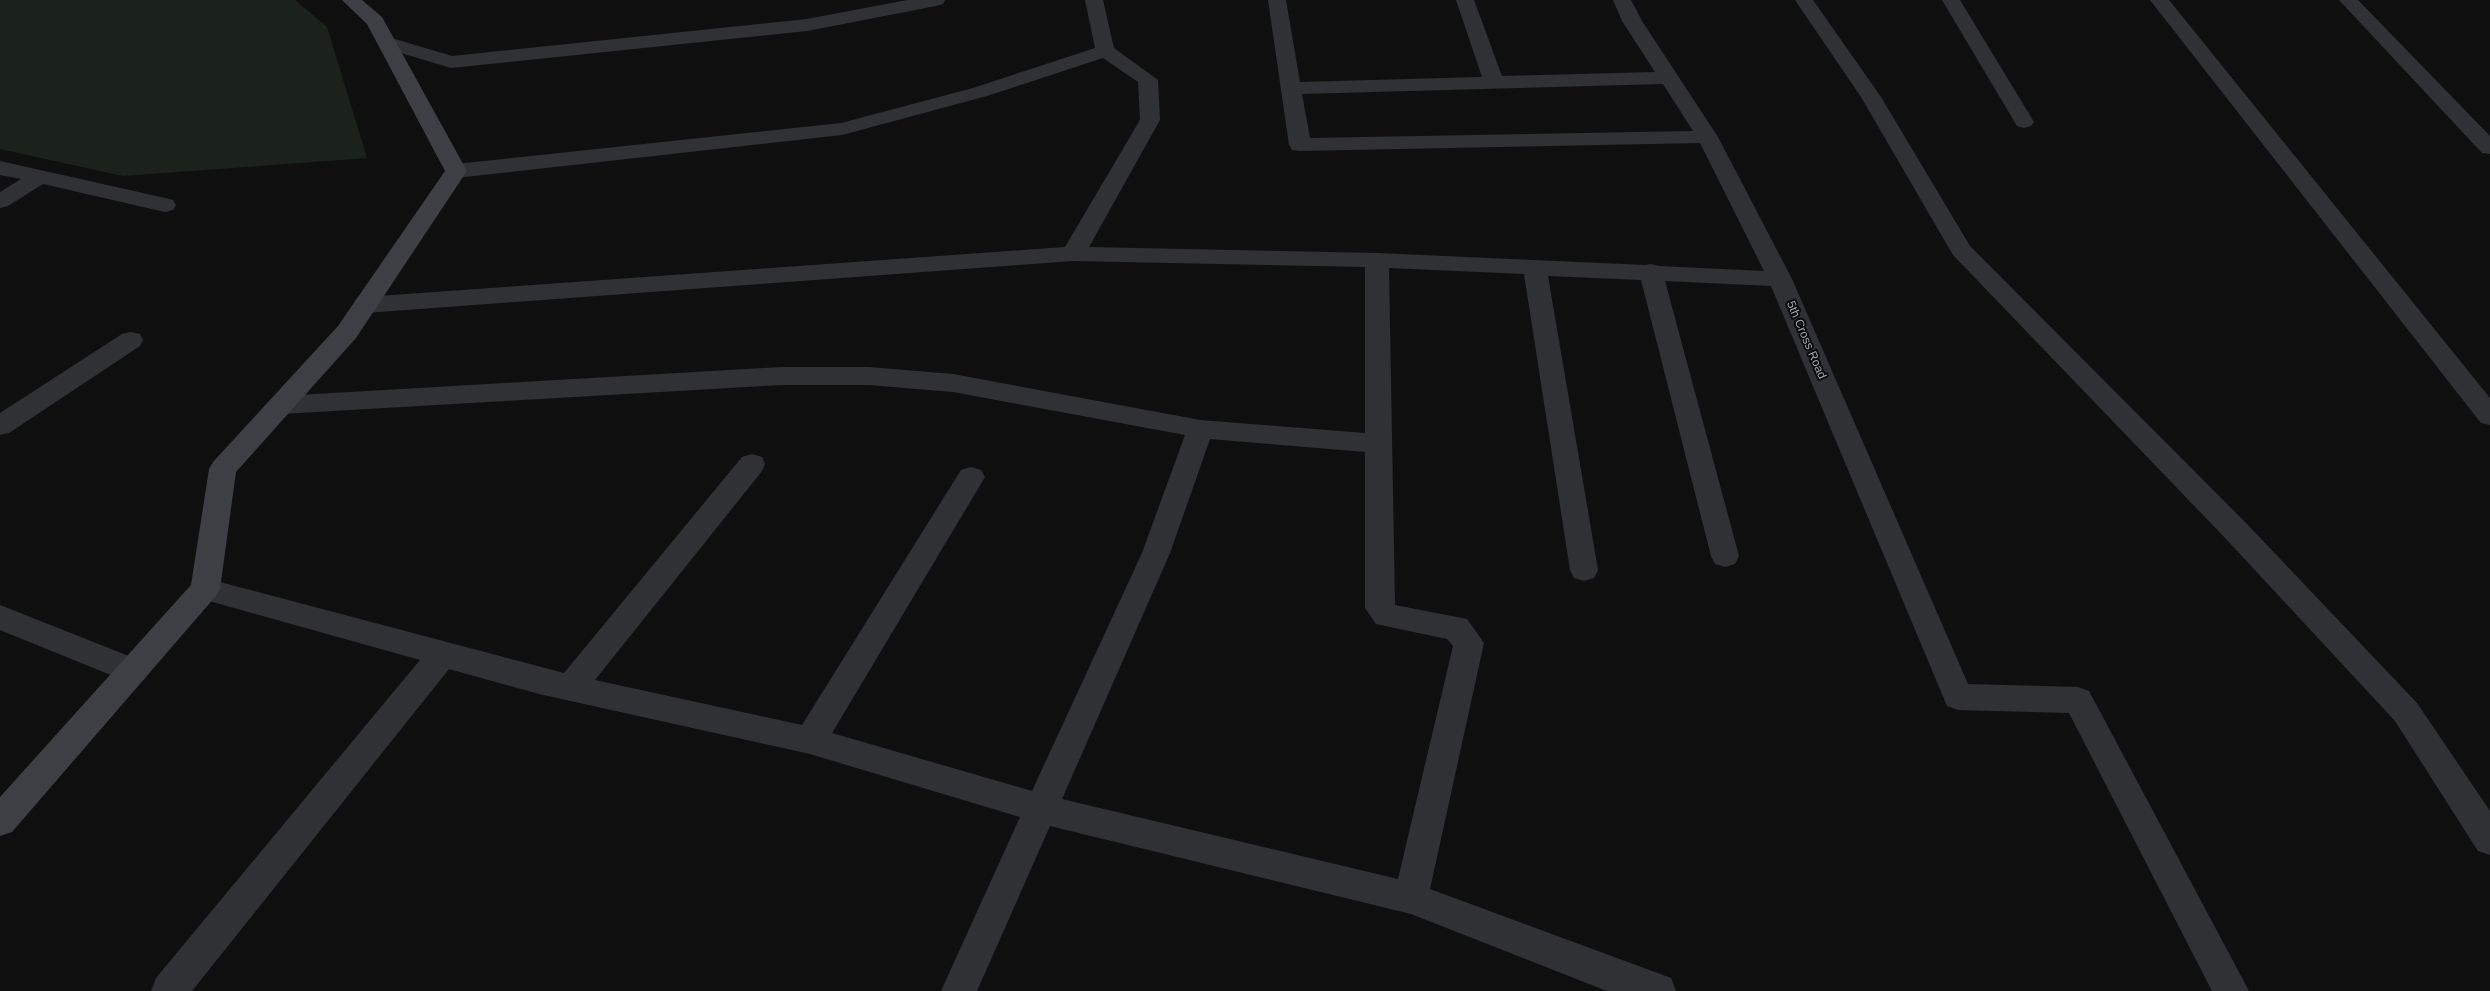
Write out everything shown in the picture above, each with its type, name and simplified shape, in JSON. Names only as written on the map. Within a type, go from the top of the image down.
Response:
[{"type":"street","points":[[351,0],[375,21],[456,171]]},
{"type":"street","points":[[388,43],[451,62],[807,25],[936,0]]},
{"type":"street","points":[[1073,254],[1150,120],[1148,80],[1105,51],[1094,0]]},
{"type":"street","points":[[1277,0],[1300,145],[1706,137]]},
{"type":"street","points":[[1465,0],[1494,82]]},
{"type":"street","name":"5th Cross Road","points":[[1622,0],[1632,21],[1706,137],[1780,279],[1958,696],[2078,700],[2231,991]]},
{"type":"street","points":[[1804,0],[1871,97],[1960,250],[2237,532],[2406,712],[2490,840]]},
{"type":"street","points":[[1951,0],[2024,122]]},
{"type":"street","points":[[2159,0],[2490,416]]},
{"type":"street","points":[[2348,0],[2490,148]]},
{"type":"street","points":[[0,821],[205,589],[224,468],[348,332],[456,171],[842,129],[980,92],[1105,51]]},
{"type":"street","points":[[1291,88],[1668,78]]},
{"type":"street","points":[[0,168],[165,205]]},
{"type":"street","points":[[0,201],[40,177]]},
{"type":"street","points":[[365,305],[1073,254],[1377,260],[1651,271],[1780,279]]},
{"type":"street","points":[[1377,260],[1377,443],[1380,608],[1386,616],[1456,628],[1469,643],[1411,898]]},
{"type":"street","points":[[1535,267],[1584,570]]},
{"type":"street","points":[[1651,271],[1724,556]]},
{"type":"street","points":[[0,426],[131,340]]},
{"type":"street","points":[[280,406],[781,376],[869,376],[953,383],[1200,430],[1377,443]]},
{"type":"street","points":[[959,991],[1043,809],[1156,553],[1200,430]]},
{"type":"street","points":[[570,688],[752,464]]},
{"type":"street","points":[[810,740],[971,477]]},
{"type":"street","points":[[205,589],[570,688],[810,740],[1043,809],[1411,898],[1615,984],[1658,991]]},
{"type":"street","points":[[0,617],[133,671]]},
{"type":"street","points":[[169,991],[443,654]]},
{"type":"shaded area","points":[[0,0],[295,0],[327,27],[367,158],[123,176],[0,149]]}]
